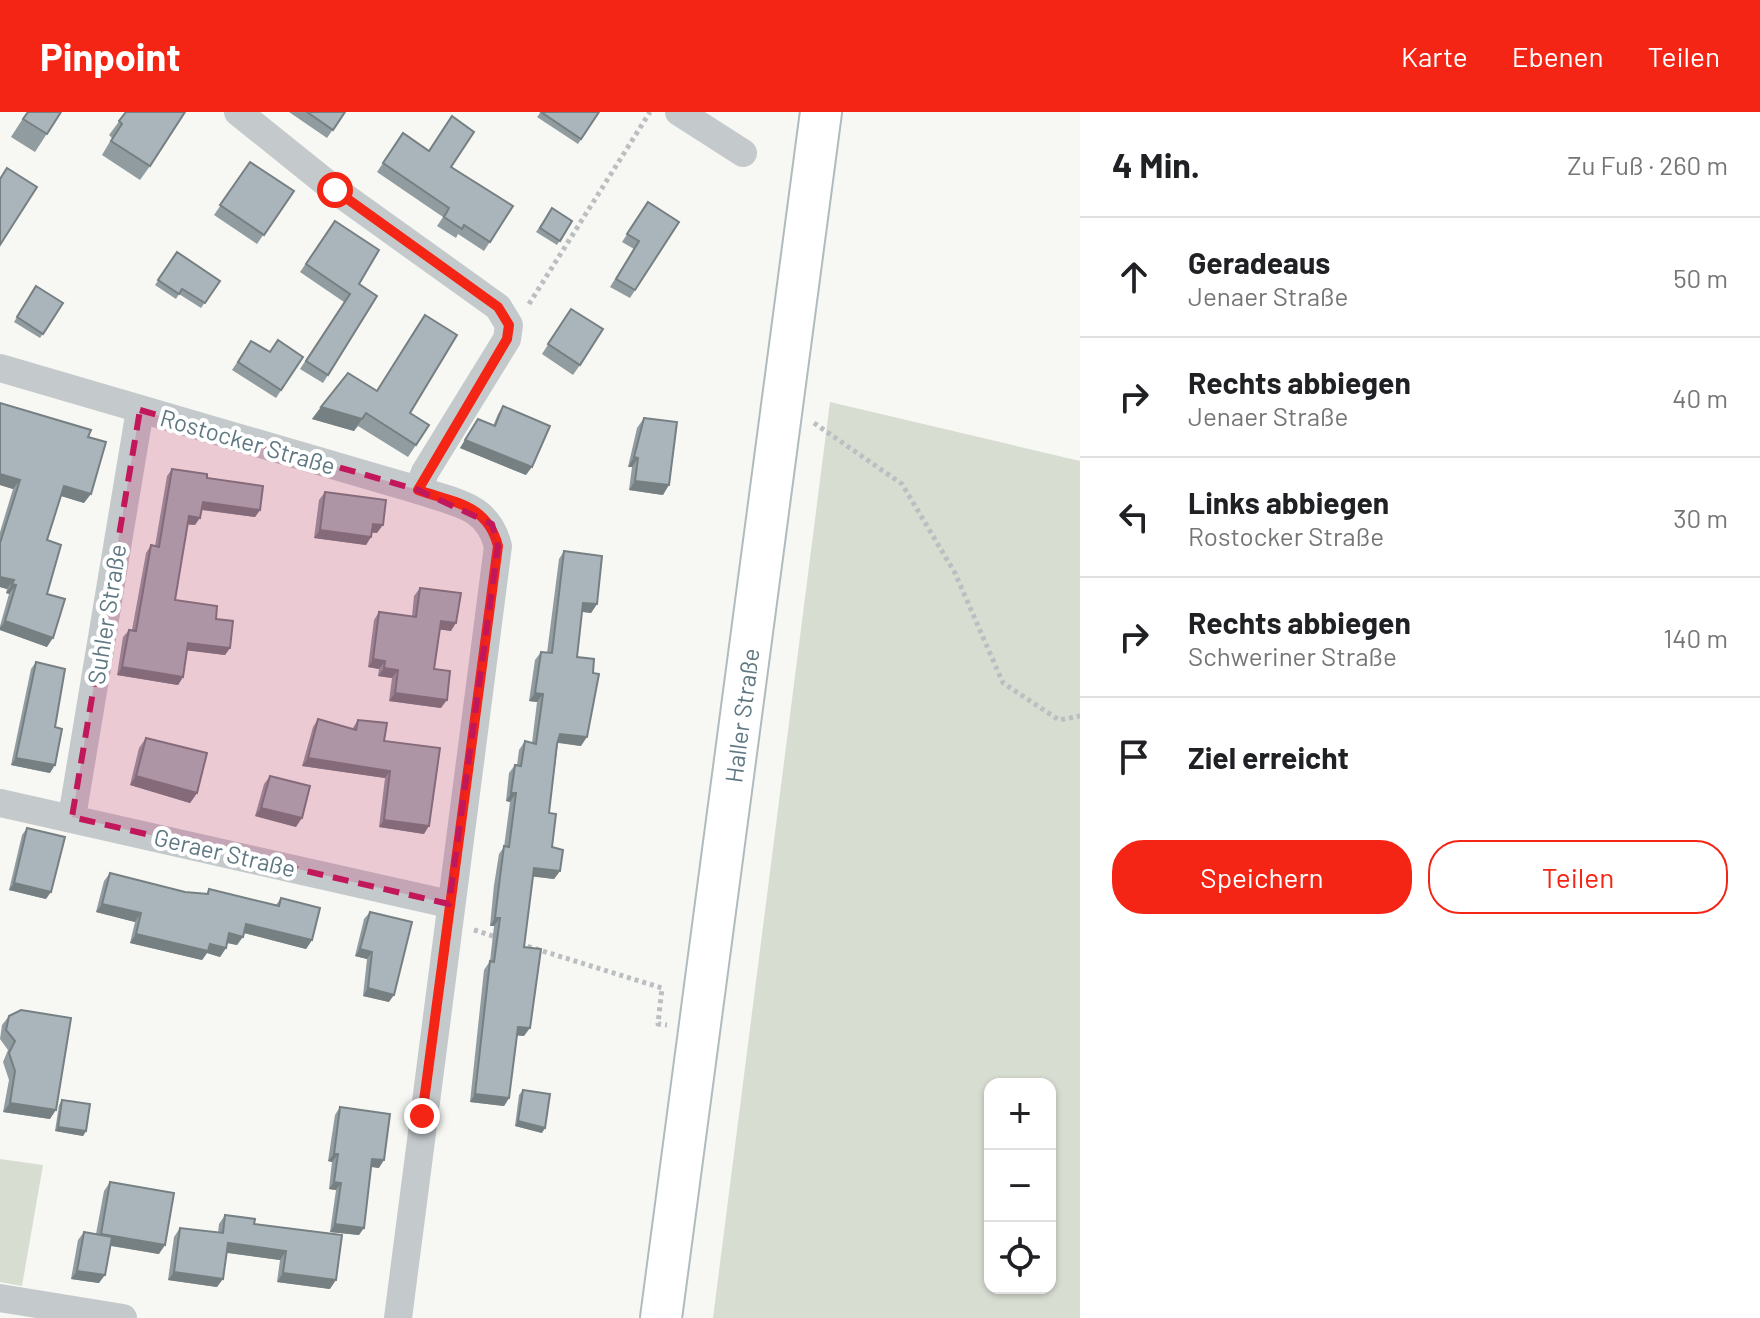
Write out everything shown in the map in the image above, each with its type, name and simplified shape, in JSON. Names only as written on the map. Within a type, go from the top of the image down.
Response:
[{"type":"main road","name":"Haller Straße","points":[[661,1318],[821,112]]},
{"type":"street","points":[[238,112],[335,190],[498,307],[509,325],[507,339],[418,490]]},
{"type":"street","points":[[679,112],[743,153]]},
{"type":"street","name":"Rostocker Straße","points":[[0,368],[418,490],[473,510],[492,524],[498,546],[448,912]]},
{"type":"street","name":"Suhler Straße","points":[[72,817],[140,410]]},
{"type":"street","name":"Geraer Straße","points":[[0,803],[72,817],[448,912]]},
{"type":"street","points":[[398,1318],[448,912]]},
{"type":"street","points":[[0,1298],[123,1318]]},
{"type":"path","points":[[509,325],[517,321],[650,112]]},
{"type":"path","points":[[806,418],[902,484],[955,573],[1003,683],[1059,720],[1080,716]]},
{"type":"path","points":[[448,912],[501,938]]},
{"type":"path","points":[[515,943],[662,988],[658,1024],[665,1025]]},
{"type":"highlighted area","points":[[140,410],[418,490],[492,524],[498,546],[449,904],[72,817]]},
{"type":"shaded area","points":[[830,402],[1080,461],[1080,1318],[713,1318]]},
{"type":"shaded area","points":[[0,1159],[43,1165],[22,1286],[0,1282]]},
{"type":"building","points":[[28,112],[61,112],[47,134],[23,119]]},
{"type":"building","points":[[126,112],[185,112],[150,166],[111,141]]},
{"type":"building","points":[[307,112],[345,112],[333,130]]},
{"type":"building","points":[[541,112],[599,112],[581,139]]},
{"type":"building","points":[[452,116],[474,132],[451,167],[513,206],[490,242],[464,225],[462,229],[444,217],[449,208],[383,163],[403,133],[429,151]]},
{"type":"building","points":[[250,162],[294,191],[264,235],[220,205]]},
{"type":"building","points":[[7,168],[37,187],[0,245],[0,179]]},
{"type":"building","points":[[648,202],[679,222],[635,290],[616,279],[639,241],[627,234]]},
{"type":"building","points":[[552,208],[572,221],[560,241],[540,228]]},
{"type":"building","points":[[335,221],[379,250],[359,284],[377,296],[328,375],[306,361],[350,294],[306,264]]},
{"type":"building","points":[[177,252],[220,281],[205,303],[182,289],[179,294],[158,280]]},
{"type":"building","points":[[36,286],[63,303],[43,334],[17,317]]},
{"type":"building","points":[[571,309],[603,329],[580,365],[548,344]]},
{"type":"building","points":[[425,315],[457,335],[410,413],[429,425],[416,445],[366,413],[362,419],[321,407],[348,373],[377,391]]},
{"type":"building","points":[[278,340],[303,357],[281,390],[238,362],[251,341],[270,352]]},
{"type":"building","points":[[0,403],[91,430],[88,437],[106,442],[91,494],[64,486],[47,540],[61,545],[47,594],[65,599],[53,638],[5,621],[16,585],[12,584],[14,580],[0,577],[0,543],[20,480],[0,474]]},
{"type":"building","points":[[503,406],[550,426],[532,467],[465,440],[478,419],[495,426]]},
{"type":"building","points":[[644,418],[677,422],[669,485],[635,481],[638,458],[634,457]]},
{"type":"building","points":[[172,469],[207,474],[207,478],[263,486],[260,510],[203,502],[200,518],[189,516],[175,600],[217,606],[216,619],[233,621],[230,648],[188,643],[183,677],[122,667],[129,630],[136,631],[151,545],[159,547]]},
{"type":"building","points":[[325,492],[386,500],[383,525],[373,524],[371,537],[320,530]]},
{"type":"building","points":[[564,551],[602,556],[597,604],[583,603],[577,657],[594,659],[593,673],[599,674],[587,737],[560,734],[557,744],[549,813],[556,814],[552,847],[563,850],[560,871],[534,868],[524,947],[541,949],[530,1028],[518,1027],[509,1098],[475,1094],[490,961],[494,962],[500,918],[495,918],[504,846],[509,847],[516,793],[511,793],[515,765],[521,766],[525,741],[536,744],[543,694],[535,693],[541,652],[552,653]]},
{"type":"building","points":[[420,588],[461,593],[456,623],[441,621],[434,669],[450,671],[447,700],[395,693],[398,670],[384,668],[385,661],[373,659],[379,612],[416,617]]},
{"type":"building","points":[[36,662],[65,669],[55,727],[62,729],[55,765],[16,758]]},
{"type":"building","points":[[318,719],[356,730],[358,720],[387,723],[384,741],[440,748],[429,826],[384,820],[390,771],[308,758]]},
{"type":"building","points":[[146,738],[207,753],[197,793],[136,776]]},
{"type":"building","points":[[270,776],[310,786],[302,818],[261,808]]},
{"type":"building","points":[[27,828],[65,837],[51,892],[14,883]]},
{"type":"building","points":[[110,873],[185,892],[208,894],[209,889],[279,906],[281,898],[320,908],[312,940],[246,924],[243,937],[229,933],[226,948],[210,944],[208,951],[136,934],[141,913],[102,904]]},
{"type":"building","points":[[370,912],[412,922],[394,995],[368,988],[372,952],[360,949]]},
{"type":"building","points":[[21,1010],[71,1018],[56,1110],[10,1103],[15,1071],[9,1053],[15,1041],[6,1030],[9,1016]]},
{"type":"building","points":[[523,1090],[550,1094],[545,1128],[518,1121]]},
{"type":"building","points":[[62,1100],[90,1104],[86,1131],[58,1127]]},
{"type":"building","points":[[340,1107],[390,1114],[384,1160],[372,1159],[364,1228],[335,1224],[341,1183],[334,1182]]},
{"type":"building","points":[[110,1182],[174,1193],[165,1245],[101,1234]]},
{"type":"building","points":[[225,1215],[255,1219],[254,1224],[342,1235],[336,1280],[283,1273],[286,1251],[228,1243],[223,1279],[174,1272],[180,1228],[223,1233]]},
{"type":"building","points":[[84,1232],[112,1237],[105,1275],[77,1271]]},
{"type":"route","points":[[335,190],[498,307],[509,325],[507,339],[425,472],[418,490],[473,510],[492,524],[498,546],[422,1116]]}]
